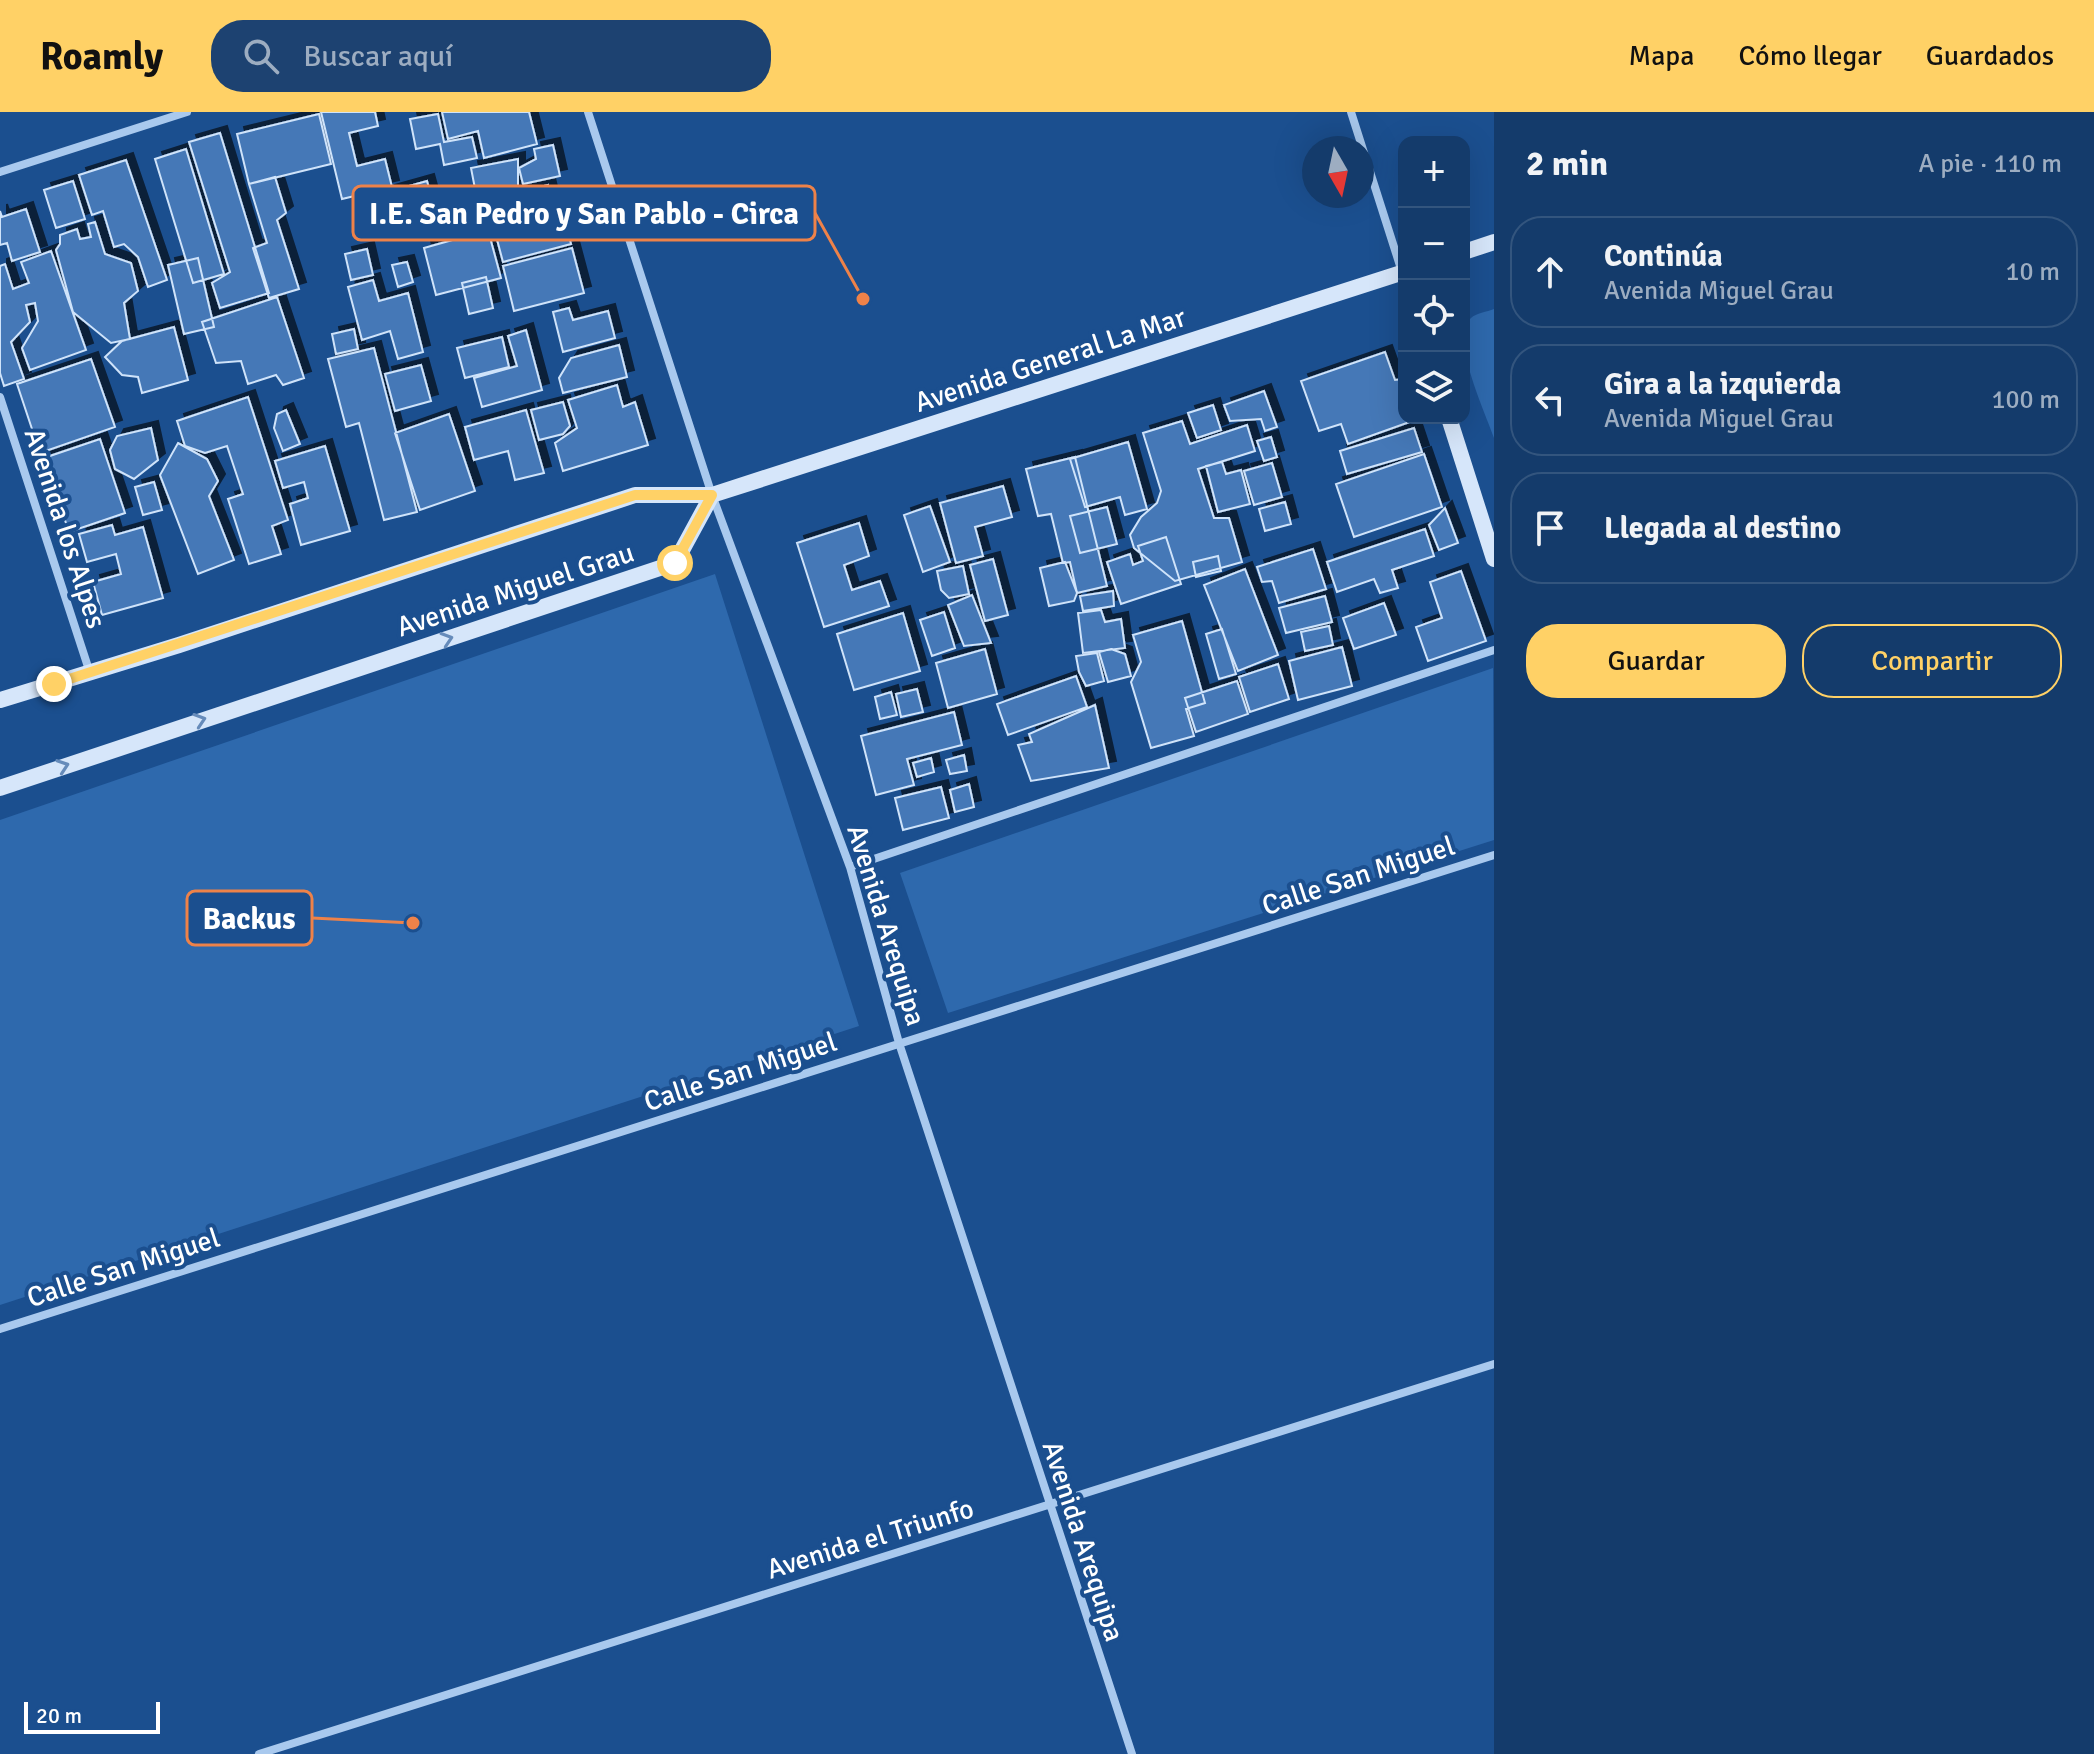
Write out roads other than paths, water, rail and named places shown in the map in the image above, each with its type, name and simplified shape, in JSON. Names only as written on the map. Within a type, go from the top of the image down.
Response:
[{"type":"street","points":[[0,172],[187,112]]},
{"type":"street","name":"Avenida Arequipa","points":[[588,112],[712,495],[850,867],[899,1043],[1132,1754]]},
{"type":"street","points":[[1351,112],[1398,258]]},
{"type":"street","points":[[1470,250],[1494,242]]},
{"type":"street","name":"Avenida General La Mar","points":[[712,495],[1398,276]]},
{"type":"street","name":"Avenida los Alpes","points":[[0,397],[90,673]]},
{"type":"street","points":[[1451,424],[1494,559]]},
{"type":"street","name":"Avenida Miguel Grau","points":[[0,700],[635,495],[712,495],[675,563],[0,788]]},
{"type":"street","points":[[850,867],[1494,650]]},
{"type":"street","name":"Calle San Miguel","points":[[0,1329],[1494,855]]},
{"type":"street","name":"Avenida el Triunfo","points":[[259,1754],[1494,1364]]},
{"type":"place","name":"I.E. San Pedro y San Pablo - Circa","points":[[863,299]]},
{"type":"place","name":"Backus","points":[[413,923]]}]
